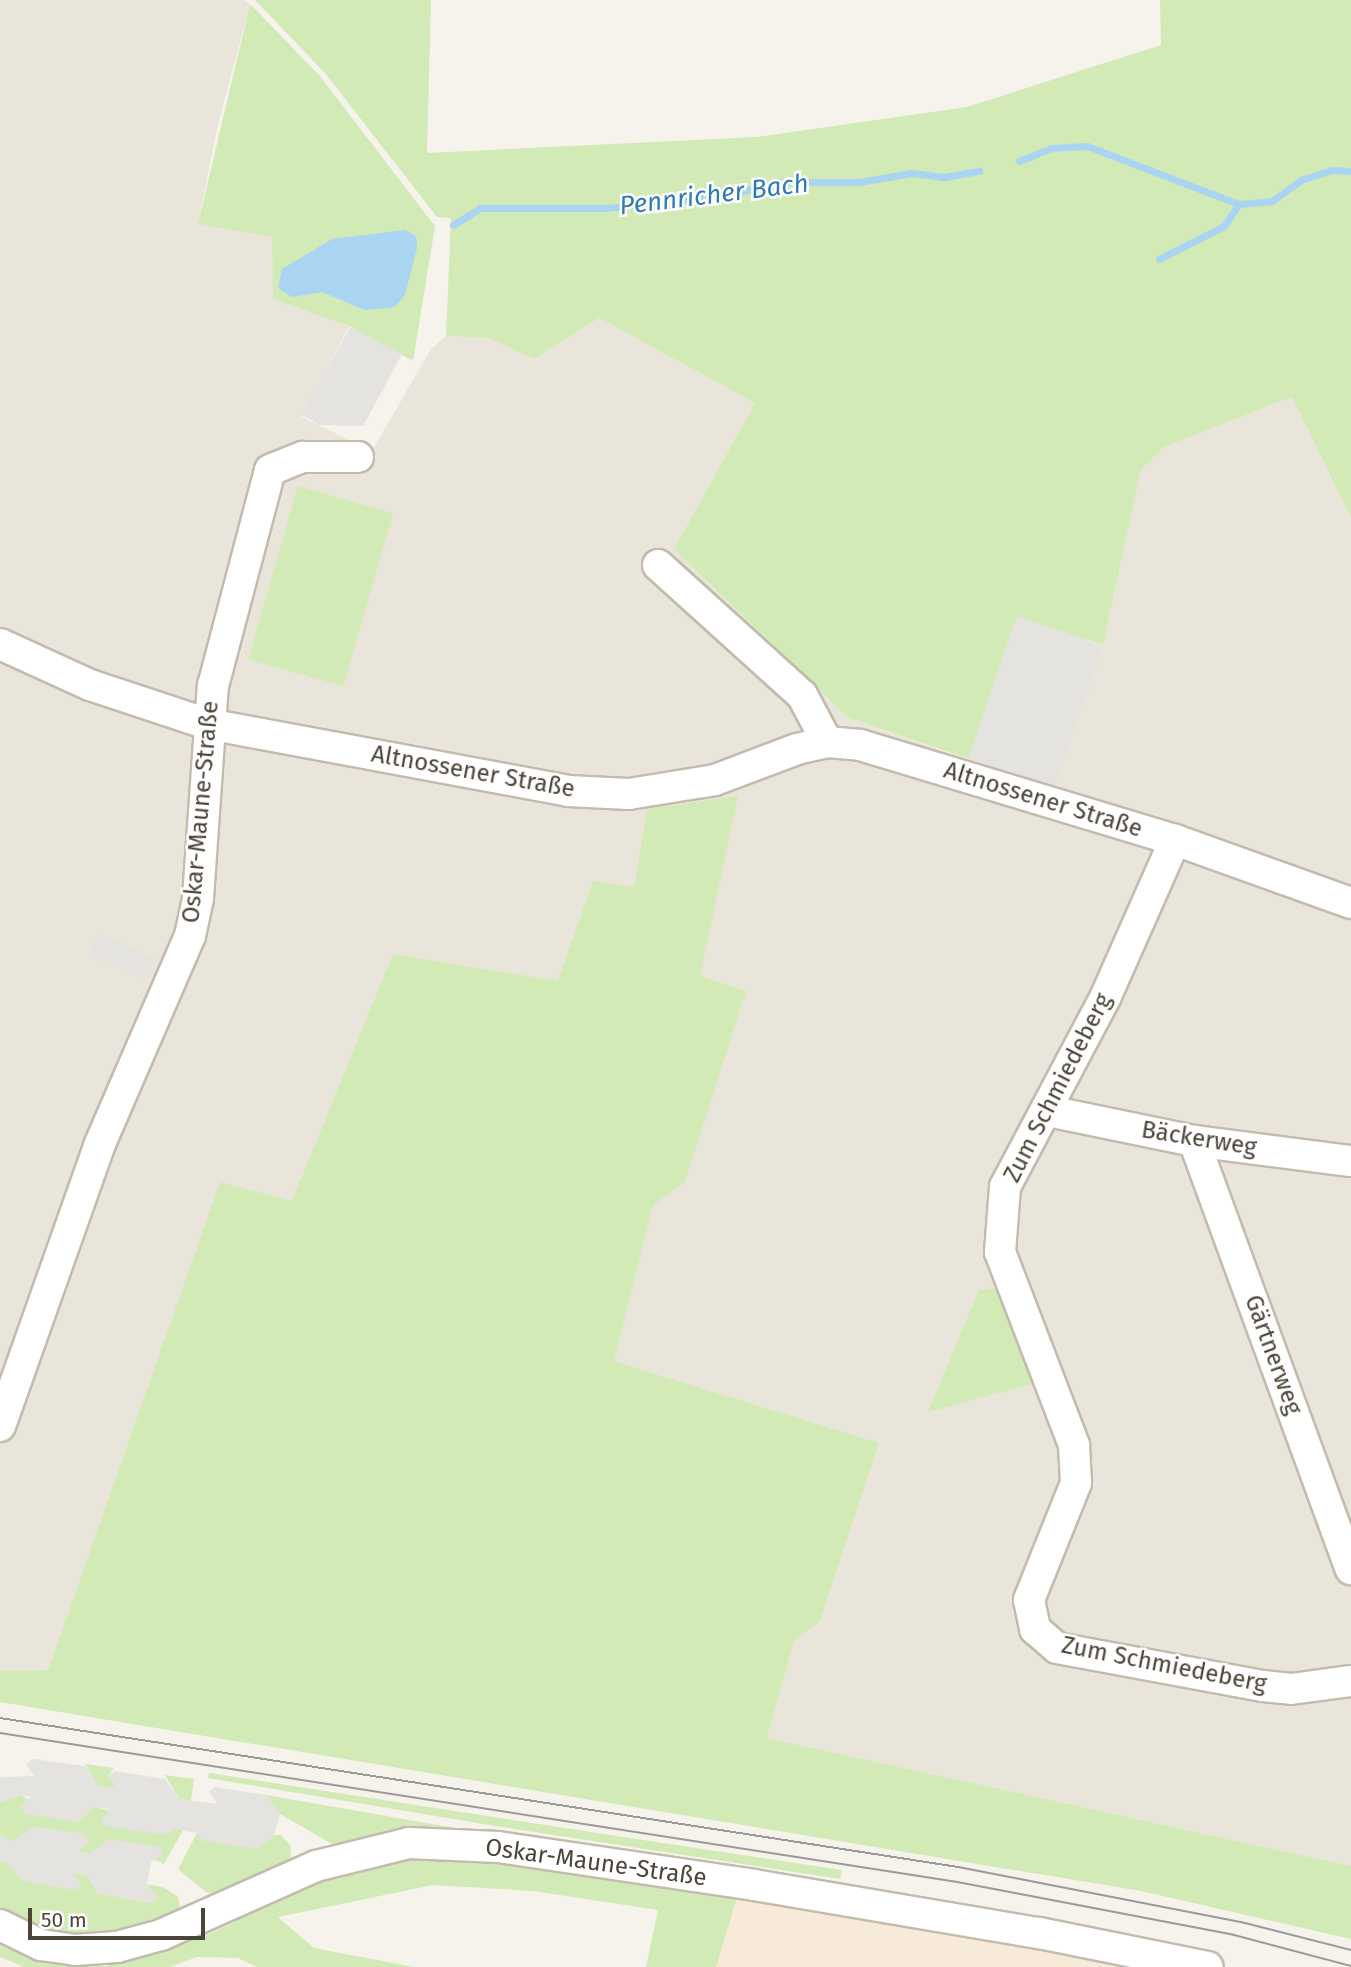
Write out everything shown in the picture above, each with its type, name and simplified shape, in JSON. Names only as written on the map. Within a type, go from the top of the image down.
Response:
[{"type":"street","name":"Oskar-Maune-Straße","points":[[0,1426],[99,1146],[190,936],[198,898],[208,724],[213,687],[270,470],[303,457],[358,457]]},
{"type":"street","points":[[658,565],[802,695],[827,742]]},
{"type":"street","name":"Altnossener Straße","points":[[0,644],[90,685],[208,724],[522,785],[629,794],[715,780],[797,748],[827,742],[892,753],[1175,840],[1351,903]]},
{"type":"street","name":"Zum Schmiedeberg","points":[[1175,840],[1106,996],[1048,1111],[1005,1187],[1000,1252],[1074,1445],[1076,1483],[1029,1600],[1035,1629],[1057,1648],[1263,1686],[1291,1689],[1351,1681]]},
{"type":"street","name":"Bäckerweg","points":[[1048,1111],[1194,1141],[1351,1161]]},
{"type":"street","name":"Gärtnerweg","points":[[1194,1141],[1351,1569]]},
{"type":"street","name":"Oskar-Maune-Straße","points":[[0,1925],[41,1945],[75,1950],[117,1947],[161,1935],[316,1866],[409,1843],[498,1847],[779,1889],[1208,1967]]},
{"type":"shaded area","points":[[0,0],[244,0],[250,4],[218,124],[198,224],[272,237],[274,299],[349,326],[302,417],[372,451],[431,349],[446,336],[489,338],[534,359],[599,318],[755,403],[674,549],[847,717],[1052,789],[1103,645],[1141,470],[1164,447],[1292,397],[1351,520],[1351,1866],[767,1738],[794,1641],[820,1621],[879,1443],[614,1361],[292,1201],[220,1183],[48,1670],[0,1671]]},
{"type":"shaded area","points":[[350,327],[402,354],[363,426],[320,425],[302,415]]},
{"type":"shaded area","points":[[1017,616],[1103,646],[1054,788],[968,759]]},
{"type":"shaded area","points":[[98,933],[153,957],[143,978],[89,954]]},
{"type":"shaded area","points":[[34,1759],[85,1766],[99,1786],[117,1789],[108,1776],[114,1771],[165,1779],[179,1799],[217,1804],[209,1791],[215,1787],[266,1795],[280,1814],[274,1835],[257,1849],[203,1841],[197,1833],[175,1829],[166,1835],[105,1826],[100,1819],[110,1812],[109,1809],[95,1807],[76,1822],[26,1814],[20,1806],[31,1797],[20,1795],[0,1802],[0,1777],[34,1776],[26,1764]]},
{"type":"shaded area","points":[[33,1827],[84,1834],[89,1843],[77,1851],[89,1854],[110,1839],[159,1847],[163,1854],[151,1862],[147,1884],[158,1897],[150,1903],[98,1893],[87,1875],[73,1873],[81,1886],[75,1890],[22,1881],[10,1864],[0,1861],[0,1836],[13,1841]]},
{"type":"shaded area","points":[[738,1894],[915,1926],[1130,1967],[716,1967]]},
{"type":"green space","points":[[255,0],[431,0],[427,153],[757,137],[967,107],[1161,45],[1160,0],[1351,0],[1351,519],[1292,397],[1164,447],[1141,470],[1103,645],[1017,617],[969,759],[847,717],[674,549],[755,403],[599,318],[534,359],[489,338],[446,336],[451,218],[437,217],[325,73]]},
{"type":"green space","points":[[250,4],[319,75],[435,226],[413,361],[349,326],[273,299],[272,237],[198,224]]},
{"type":"green space","points":[[298,486],[393,513],[344,686],[248,659]]},
{"type":"green space","points":[[738,796],[700,976],[746,991],[685,1182],[653,1205],[614,1361],[879,1443],[820,1621],[794,1641],[767,1738],[1351,1866],[1351,1939],[1141,1891],[0,1702],[0,1671],[48,1670],[220,1182],[292,1201],[393,954],[558,981],[593,881],[634,887],[647,809]]},
{"type":"green space","points":[[997,1288],[1032,1384],[928,1412],[979,1290]]},
{"type":"green space","points":[[85,1764],[114,1768],[108,1776],[117,1789],[98,1786]]},
{"type":"green space","points":[[209,1773],[842,1870],[840,1879],[495,1826],[208,1778]]},
{"type":"green space","points":[[165,1775],[194,1779],[191,1801],[179,1799]]},
{"type":"green space","points":[[20,1795],[76,1822],[95,1807],[183,1830],[164,1864],[110,1839],[89,1854],[77,1851],[89,1843],[83,1834],[33,1827],[13,1842],[0,1836],[0,1802]]},
{"type":"green space","points":[[266,1795],[472,1831],[406,1831],[332,1844],[280,1814]]},
{"type":"green space","points":[[197,1833],[257,1849],[274,1835],[281,1835],[291,1846],[290,1863],[217,1894],[206,1892],[178,1869]]},
{"type":"green space","points":[[417,1856],[512,1859],[738,1894],[716,1967],[646,1967],[658,1910],[533,1891],[433,1885],[278,1917],[314,1948],[414,1967],[257,1967],[238,1958],[197,1957],[170,1967],[24,1967],[0,1957],[0,1945],[32,1959],[65,1966],[106,1966],[134,1960],[211,1933],[235,1922],[241,1910],[315,1879]]},
{"type":"green space","points":[[0,1861],[81,1885],[71,1872],[87,1875],[98,1893],[150,1903],[158,1897],[147,1884],[163,1887],[178,1897],[180,1909],[172,1918],[111,1933],[67,1934],[40,1929],[0,1908]]},
{"type":"water","points":[[405,230],[416,236],[417,248],[405,295],[395,307],[365,310],[322,292],[292,297],[278,288],[282,269],[332,239]]},
{"type":"waterway","name":"Pennricher Bach","points":[[1019,161],[1051,148],[1087,146],[1239,204],[1272,201],[1301,180],[1331,170],[1351,171]]},
{"type":"waterway","name":"Pennricher Bach","points":[[453,225],[480,208],[606,208],[731,194],[780,182],[859,182],[911,173],[944,177],[979,171]]},
{"type":"waterway","points":[[1159,259],[1224,226],[1239,204]]},
{"type":"tram line","points":[[0,1718],[958,1867],[1241,1922],[1351,1950]]},
{"type":"tram line","points":[[0,1733],[957,1882],[1234,1935],[1351,1966]]}]
